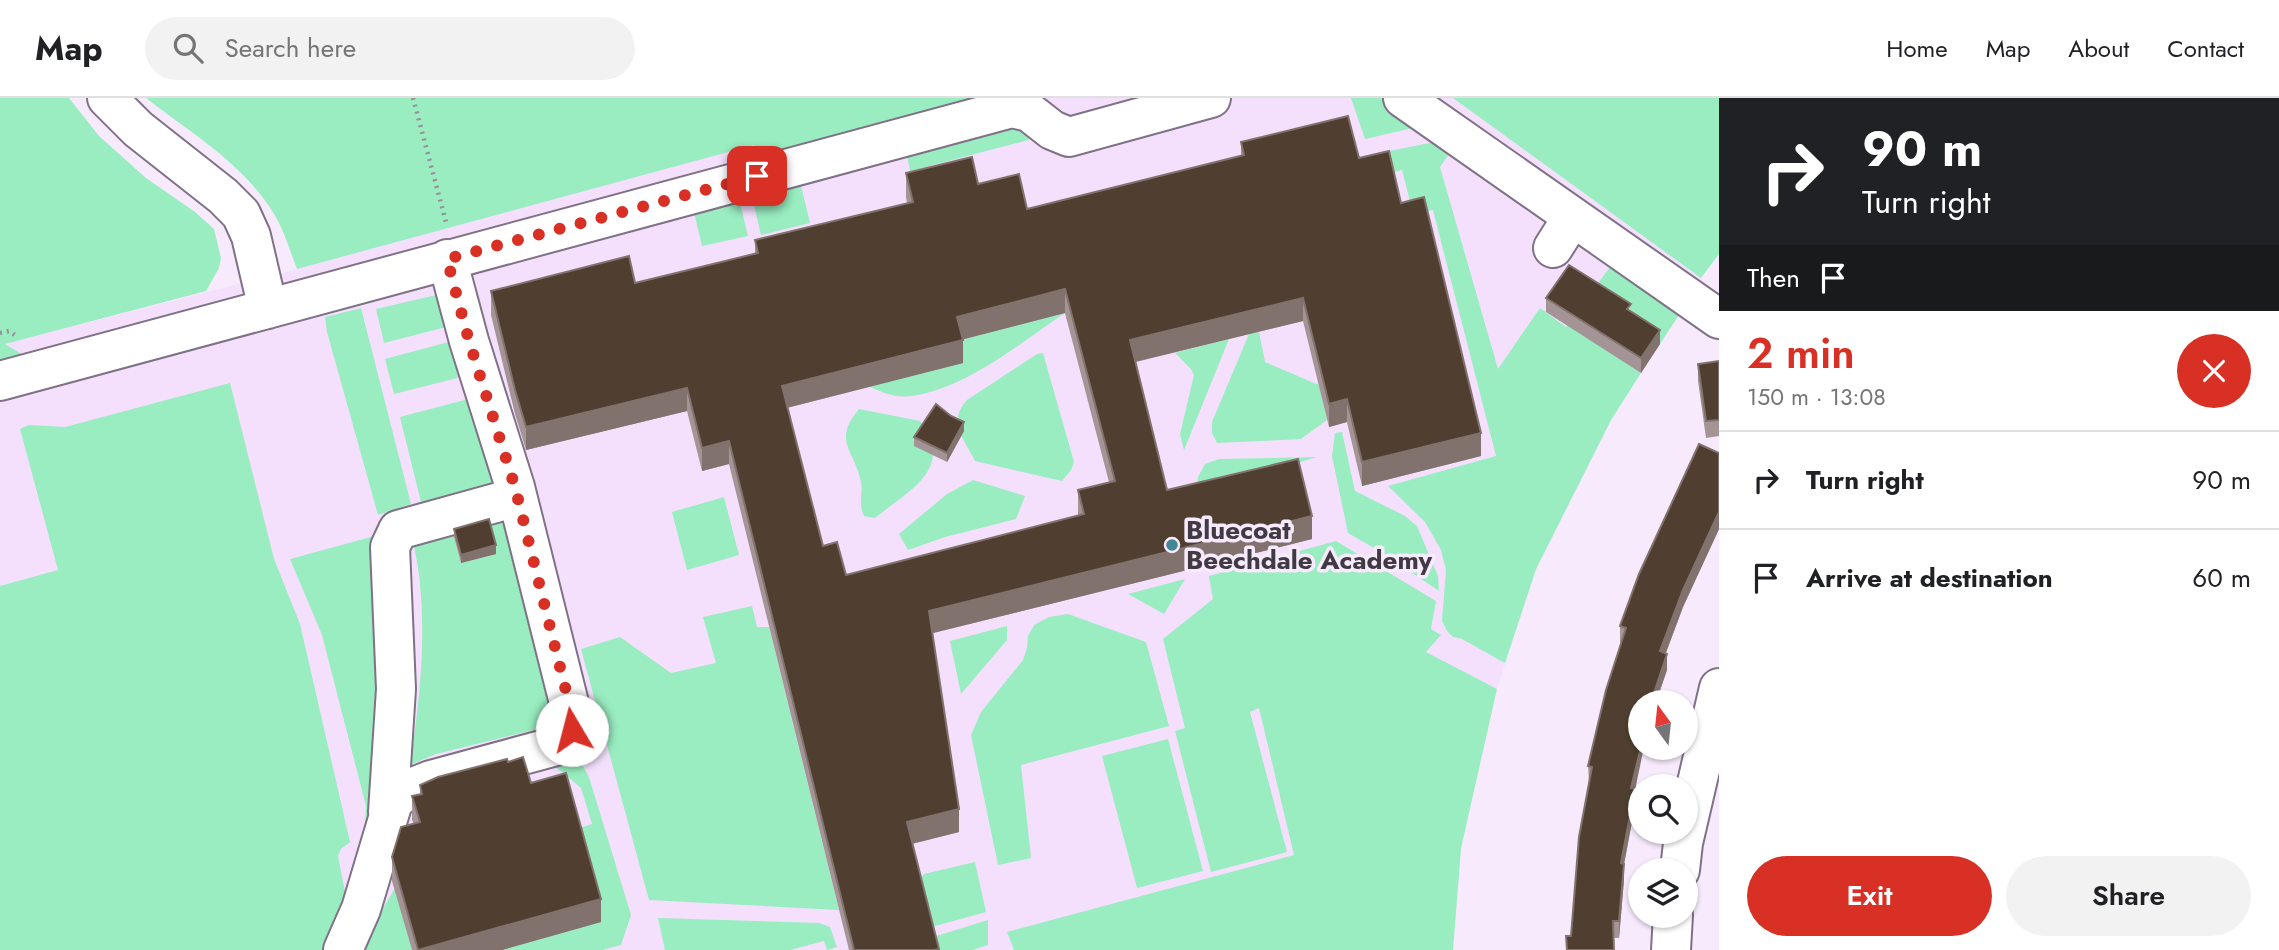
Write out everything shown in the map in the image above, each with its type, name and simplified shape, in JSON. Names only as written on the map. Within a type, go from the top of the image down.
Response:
[{"type":"street","points":[[107,98],[138,129],[223,196],[241,214],[251,236],[268,309]]},
{"type":"street","points":[[0,381],[1012,108],[1030,112],[1052,130],[1069,136],[1211,98]]},
{"type":"street","points":[[1403,98],[1563,233],[1719,319]]},
{"type":"street","points":[[343,950],[361,909],[393,802],[406,790],[431,780],[560,744],[569,737],[573,719],[517,497],[469,341],[452,257]]},
{"type":"street","points":[[388,812],[396,690],[390,547],[393,538],[398,530],[417,523],[517,497]]},
{"type":"street","points":[[1681,858],[1719,688]]},
{"type":"street","points":[[1671,950],[1672,928]]},
{"type":"path","points":[[413,98],[452,257]]},
{"type":"shaded area","points":[[925,98],[1453,98],[1701,278],[1611,420],[1536,570],[1497,689],[1461,848],[1453,950],[0,950],[0,345],[297,269]]},
{"type":"green space","points":[[0,98],[69,98],[99,136],[146,178],[195,212],[214,229],[221,258],[219,268],[206,291],[5,344],[25,356],[0,363]]},
{"type":"green space","points":[[146,98],[996,98],[760,159],[754,145],[297,269],[278,220],[247,179],[216,150]]},
{"type":"green space","points":[[1351,98],[1389,98],[1426,125],[1365,139]]},
{"type":"green space","points":[[1453,98],[1719,98],[1719,254],[1701,278]]},
{"type":"green space","points":[[1023,118],[1029,140],[910,171],[906,149]]},
{"type":"green space","points":[[1445,140],[1454,147],[1440,167],[1498,369],[1540,308],[1566,327],[1610,267],[1679,315],[1660,344],[1585,336],[1641,373],[1611,420],[1536,569],[1505,663],[1462,639],[1453,637],[1447,631],[1442,621],[1446,570],[1441,550],[1425,522],[1388,486],[1496,456],[1433,210],[1413,213],[1402,170],[1373,178],[1369,155]]},
{"type":"green space","points":[[799,177],[810,223],[761,235],[750,189]]},
{"type":"green space","points":[[738,194],[748,236],[702,246],[692,204]]},
{"type":"green space","points":[[445,293],[454,325],[384,343],[376,309]]},
{"type":"green space","points":[[361,308],[411,504],[378,515],[325,317]]},
{"type":"green space","points":[[1065,313],[992,363],[953,384],[912,396],[890,394],[870,387],[957,341]]},
{"type":"green space","points":[[1259,332],[1265,362],[1319,385],[1327,420],[1301,439],[1217,443],[1212,433],[1212,422],[1249,334]]},
{"type":"green space","points":[[1229,339],[1184,450],[1180,434],[1194,375],[1175,353]]},
{"type":"green space","points":[[456,340],[465,376],[394,394],[385,359]]},
{"type":"green space","points":[[1043,353],[1074,462],[1062,481],[975,461],[959,431],[958,416],[967,400],[1037,354]]},
{"type":"green space","points":[[230,383],[274,559],[300,624],[350,842],[341,849],[338,856],[349,912],[332,950],[0,950],[0,586],[58,570],[20,429],[29,425],[65,427]]},
{"type":"green space","points":[[472,398],[494,483],[421,502],[400,417]]},
{"type":"green space","points":[[859,409],[920,421],[930,438],[933,452],[931,465],[924,477],[875,518],[864,516],[861,507],[861,482],[847,445],[847,430]]},
{"type":"green space","points":[[1342,432],[1355,491],[1405,516],[1417,526],[1438,576],[1439,591],[1348,533],[1332,456],[1335,433]]},
{"type":"green space","points":[[1317,457],[1291,465],[1195,507],[1198,477],[1205,464],[1219,459]]},
{"type":"green space","points":[[973,480],[1025,496],[1016,519],[945,537],[908,550],[899,534],[947,494]]},
{"type":"green space","points":[[724,497],[739,555],[687,570],[672,512]]},
{"type":"green space","points":[[513,508],[554,714],[538,729],[436,754],[410,765],[422,653],[422,608],[411,531],[450,522],[461,563],[496,554],[486,515]]},
{"type":"green space","points":[[382,534],[379,803],[364,839],[366,806],[322,635],[290,559]]},
{"type":"green space","points":[[1336,541],[1436,601],[1431,629],[1441,635],[1426,652],[1497,689],[1461,848],[1453,950],[1014,950],[1007,932],[1294,855],[1259,708],[1250,712],[1287,852],[1211,872],[1175,731],[1185,728],[1163,639],[1213,599],[1209,576]]},
{"type":"green space","points":[[1185,579],[1164,614],[1128,594]]},
{"type":"green space","points":[[752,606],[757,627],[769,627],[839,910],[649,900],[581,649],[620,637],[671,673],[716,663],[703,617]]},
{"type":"green space","points":[[1068,614],[1146,642],[1169,726],[1021,765],[1031,858],[998,865],[971,735],[981,712],[1023,660],[1028,636],[1034,625],[1049,617]]},
{"type":"green space","points":[[1007,626],[1007,640],[961,694],[950,641]]},
{"type":"green space","points":[[1168,739],[1203,871],[1137,888],[1102,756]]},
{"type":"green space","points":[[560,751],[578,757],[589,777],[631,915],[621,945],[602,950],[502,950],[601,922],[575,829],[592,824],[581,788],[543,756]]},
{"type":"green space","points":[[975,862],[986,912],[928,928],[917,883],[924,874]]},
{"type":"green space","points":[[395,888],[412,950],[358,950]]},
{"type":"green space","points":[[658,918],[819,923],[830,927],[837,947],[827,950],[824,941],[790,950],[665,950]]},
{"type":"green space","points":[[988,920],[988,945],[973,950],[933,950],[930,938]]},
{"type":"building","name":"Bluecoat Beechdale Academy","points":[[1348,116],[1359,158],[1389,151],[1401,203],[1424,197],[1481,433],[1362,462],[1347,399],[1329,404],[1303,298],[1130,340],[1167,490],[1298,459],[1312,516],[929,611],[959,809],[907,822],[939,949],[854,950],[729,441],[702,448],[687,388],[526,427],[491,291],[629,256],[635,283],[758,253],[755,240],[913,202],[906,173],[972,157],[978,184],[1019,174],[1027,209],[1244,155],[1241,142]],"holes":[[[1065,289],[1115,481],[1078,490],[1084,514],[846,575],[837,542],[823,546],[782,386],[963,340],[957,317]]]},
{"type":"building","points":[[1569,265],[1631,304],[1627,309],[1660,330],[1641,358],[1546,298]]},
{"type":"building","points":[[1719,361],[1719,420],[1706,421],[1698,364]]},
{"type":"building","points":[[936,404],[964,422],[947,453],[914,437]]},
{"type":"building","points":[[1699,444],[1719,453],[1719,512],[1683,590],[1660,651],[1667,654],[1655,690],[1628,690],[1628,760],[1638,760],[1634,774],[1628,774],[1628,826],[1621,863],[1624,864],[1619,921],[1613,921],[1614,950],[1567,950],[1566,936],[1571,936],[1579,837],[1592,767],[1588,766],[1606,690],[1626,628],[1620,626],[1639,574]]},
{"type":"building","points":[[489,519],[496,545],[461,555],[454,529]]},
{"type":"building","points":[[523,757],[531,783],[566,773],[601,899],[418,950],[392,857],[401,827],[420,822],[412,796],[422,794],[420,785],[438,777]]},
{"type":"place","name":"Bluecoat Beechdale Academy","points":[[1172,545]]},
{"type":"route","points":[[572,730],[573,719],[515,487],[469,341],[447,259],[757,176]]}]
